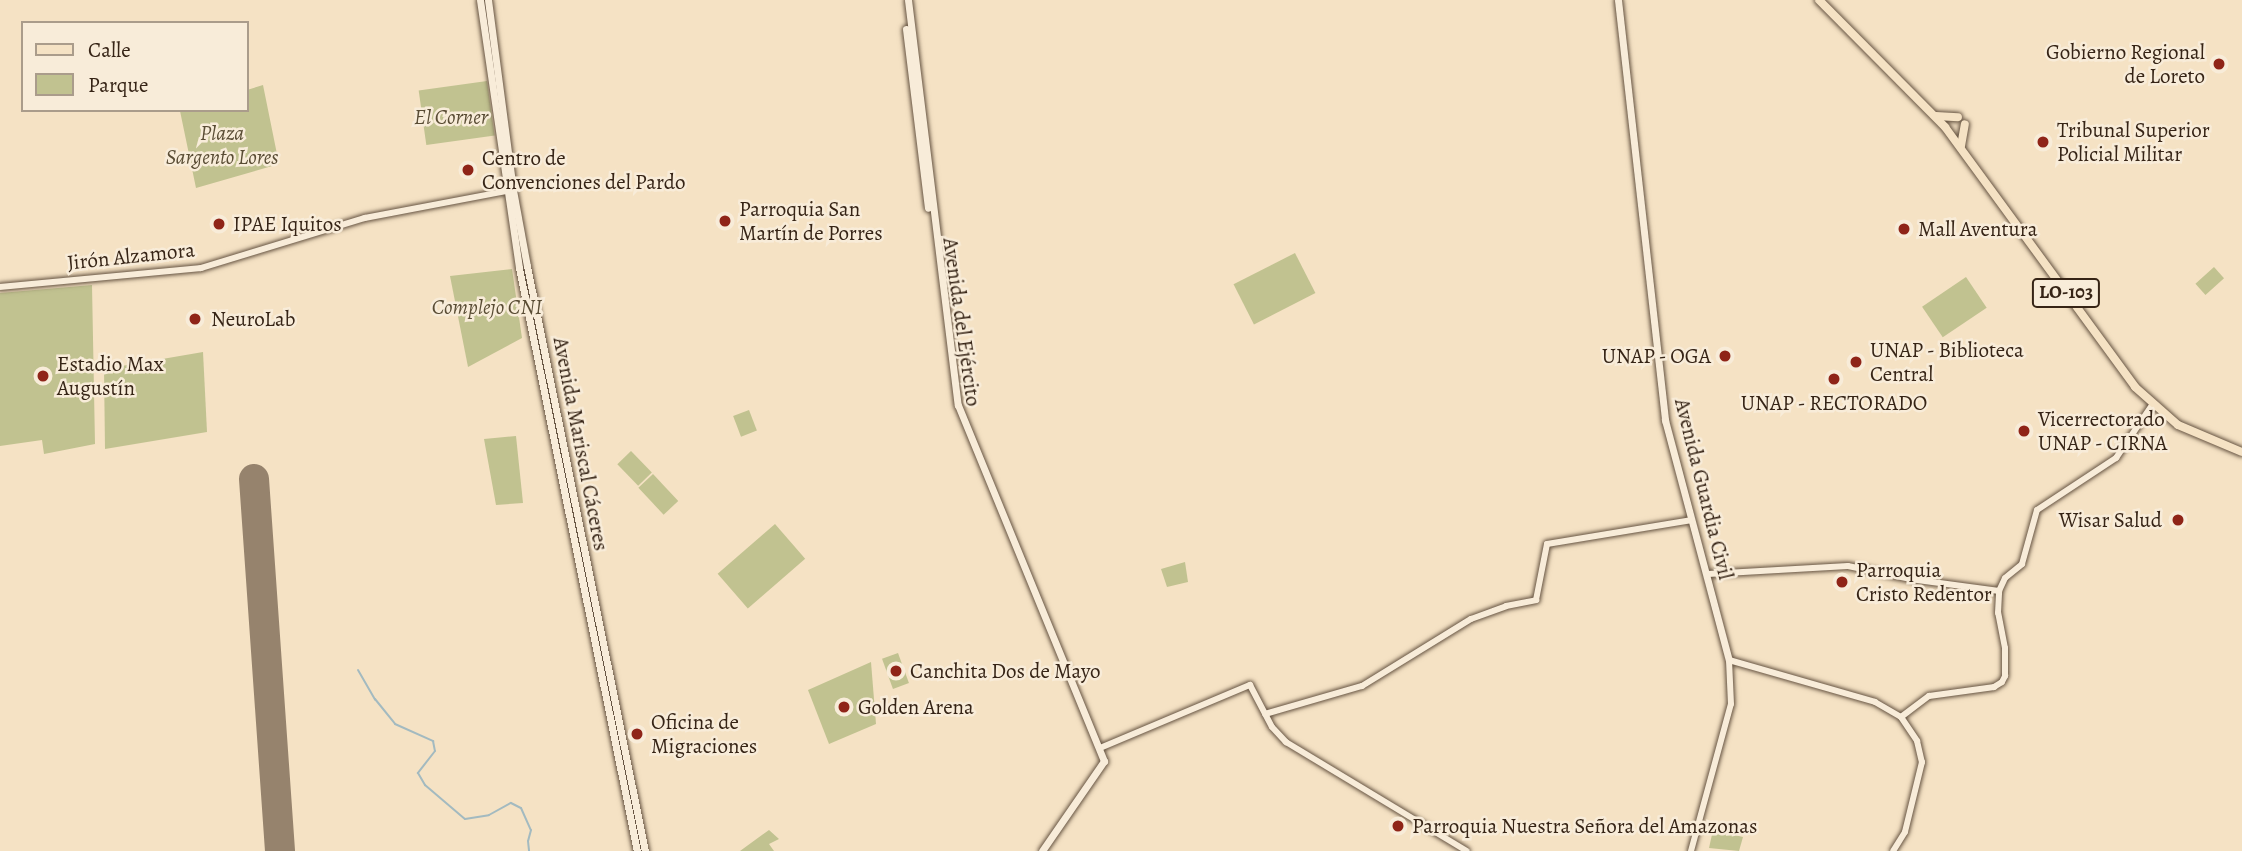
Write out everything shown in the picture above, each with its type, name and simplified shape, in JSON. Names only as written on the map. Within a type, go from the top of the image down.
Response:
[{"type":"main road","name":"Avenida Mariscal Cáceres","points":[[480,0],[510,190],[645,851]]},
{"type":"main road","name":"Avenida Mariscal Cáceres","points":[[488,0],[519,268],[637,851]]},
{"type":"main road","name":"Avenida del Ejército","points":[[905,0],[953,401],[960,425],[1100,748]]},
{"type":"main road","name":"Avenida Guardia Civil","points":[[1618,0],[1665,420],[1729,660]]},
{"type":"main road","name":"LO-103","points":[[1819,0],[1936,116],[1961,146],[2106,349],[2152,405],[2194,434],[2242,452]]},
{"type":"main road","points":[[1936,116],[1962,120],[1961,146]]},
{"type":"main road","points":[[1042,851],[1104,761],[1100,748]]},
{"type":"street","name":"Jirón Alzamora","points":[[0,287],[201,268],[365,218],[510,190]]},
{"type":"street","points":[[1901,717],[1929,696],[1994,687],[2001,682],[2005,676],[2005,648],[1998,613],[1998,591],[2005,578],[2022,564],[2037,510],[2116,458],[2152,405]]},
{"type":"street","points":[[1265,714],[1362,686],[1471,619],[1506,606],[1536,600],[1547,544],[1692,520]]},
{"type":"street","points":[[1708,574],[1848,566],[1910,579],[1998,591]]},
{"type":"street","points":[[1691,851],[1731,704],[1729,660],[1875,702],[1901,717],[1917,741],[1922,762],[1905,832],[1893,851]]},
{"type":"street","points":[[1100,748],[1250,685],[1265,714],[1286,742],[1467,851]]},
{"type":"green space","name":"El Corner","points":[[487,81],[495,135],[426,145],[419,91]]},
{"type":"green space","name":"Plaza Sargento Lores","points":[[263,85],[279,164],[196,188],[180,112],[248,112],[248,90]]},
{"type":"green space","points":[[1295,253],[1315,293],[1254,324],[1234,284]]},
{"type":"green space","points":[[2214,267],[2224,278],[2205,295],[2195,284]]},
{"type":"green space","name":"Complejo CNI","points":[[512,269],[522,338],[468,367],[450,276]]},
{"type":"green space","points":[[1966,277],[1987,308],[1943,337],[1922,307]]},
{"type":"green space","name":"Estadio Max Augustín","points":[[92,285],[95,444],[44,454],[42,440],[0,446],[0,293]]},
{"type":"green space","points":[[203,352],[207,432],[105,449],[104,369]]},
{"type":"green space","points":[[749,410],[757,431],[741,437],[733,416]]},
{"type":"green space","points":[[516,436],[523,503],[496,505],[484,439]]},
{"type":"green space","points":[[631,451],[652,473],[638,486],[617,464]]},
{"type":"green space","points":[[653,474],[678,501],[664,515],[638,488]]},
{"type":"green space","points":[[775,524],[805,559],[748,609],[718,574]]},
{"type":"green space","points":[[1185,562],[1188,582],[1167,587],[1161,569]]},
{"type":"green space","name":"Canchita Dos de Mayo","points":[[898,653],[909,683],[893,689],[882,659]]},
{"type":"green space","name":"Golden Arena","points":[[871,662],[876,724],[829,744],[808,690]]},
{"type":"green space","points":[[769,830],[779,839],[769,844],[774,851],[740,851]]},
{"type":"green space","points":[[1713,830],[1743,837],[1739,851],[1709,848]]},
{"type":"waterway","points":[[358,670],[375,699],[395,724],[433,741],[435,751],[418,773],[425,785],[465,819],[489,815],[511,803],[521,808],[531,830],[529,851]]},
{"type":"runway","points":[[254,479],[280,851]]},
{"type":"place","name":"Gobierno Regional de Loreto","points":[[2219,64]]},
{"type":"place","name":"Tribunal Superior Policial Militar","points":[[2043,142]]},
{"type":"place","name":"Centro de Convenciones del Pardo","points":[[468,170]]},
{"type":"place","name":"Parroquia San Martín de Porres","points":[[725,221]]},
{"type":"place","name":"IPAE Iquitos","points":[[219,224]]},
{"type":"place","name":"Mall Aventura","points":[[1904,229]]},
{"type":"place","name":"NeuroLab","points":[[195,319]]},
{"type":"place","name":"UNAP - OGA","points":[[1725,356]]},
{"type":"place","name":"UNAP - Biblioteca Central","points":[[1856,362]]},
{"type":"place","name":"Estadio Max Augustín","points":[[43,376]]},
{"type":"place","name":"UNAP - RECTORADO","points":[[1834,379]]},
{"type":"place","name":"Vicerrectorado UNAP - CIRNA","points":[[2024,431]]},
{"type":"place","name":"Wisar Salud","points":[[2178,520]]},
{"type":"place","name":"Parroquia Cristo Redentor","points":[[1842,582]]},
{"type":"place","name":"Canchita Dos de Mayo","points":[[896,671]]},
{"type":"place","name":"Golden Arena","points":[[844,707]]},
{"type":"place","name":"Oficina de Migraciones","points":[[637,734]]},
{"type":"place","name":"Parroquia Nuestra Señora del Amazonas","points":[[1398,826]]}]
